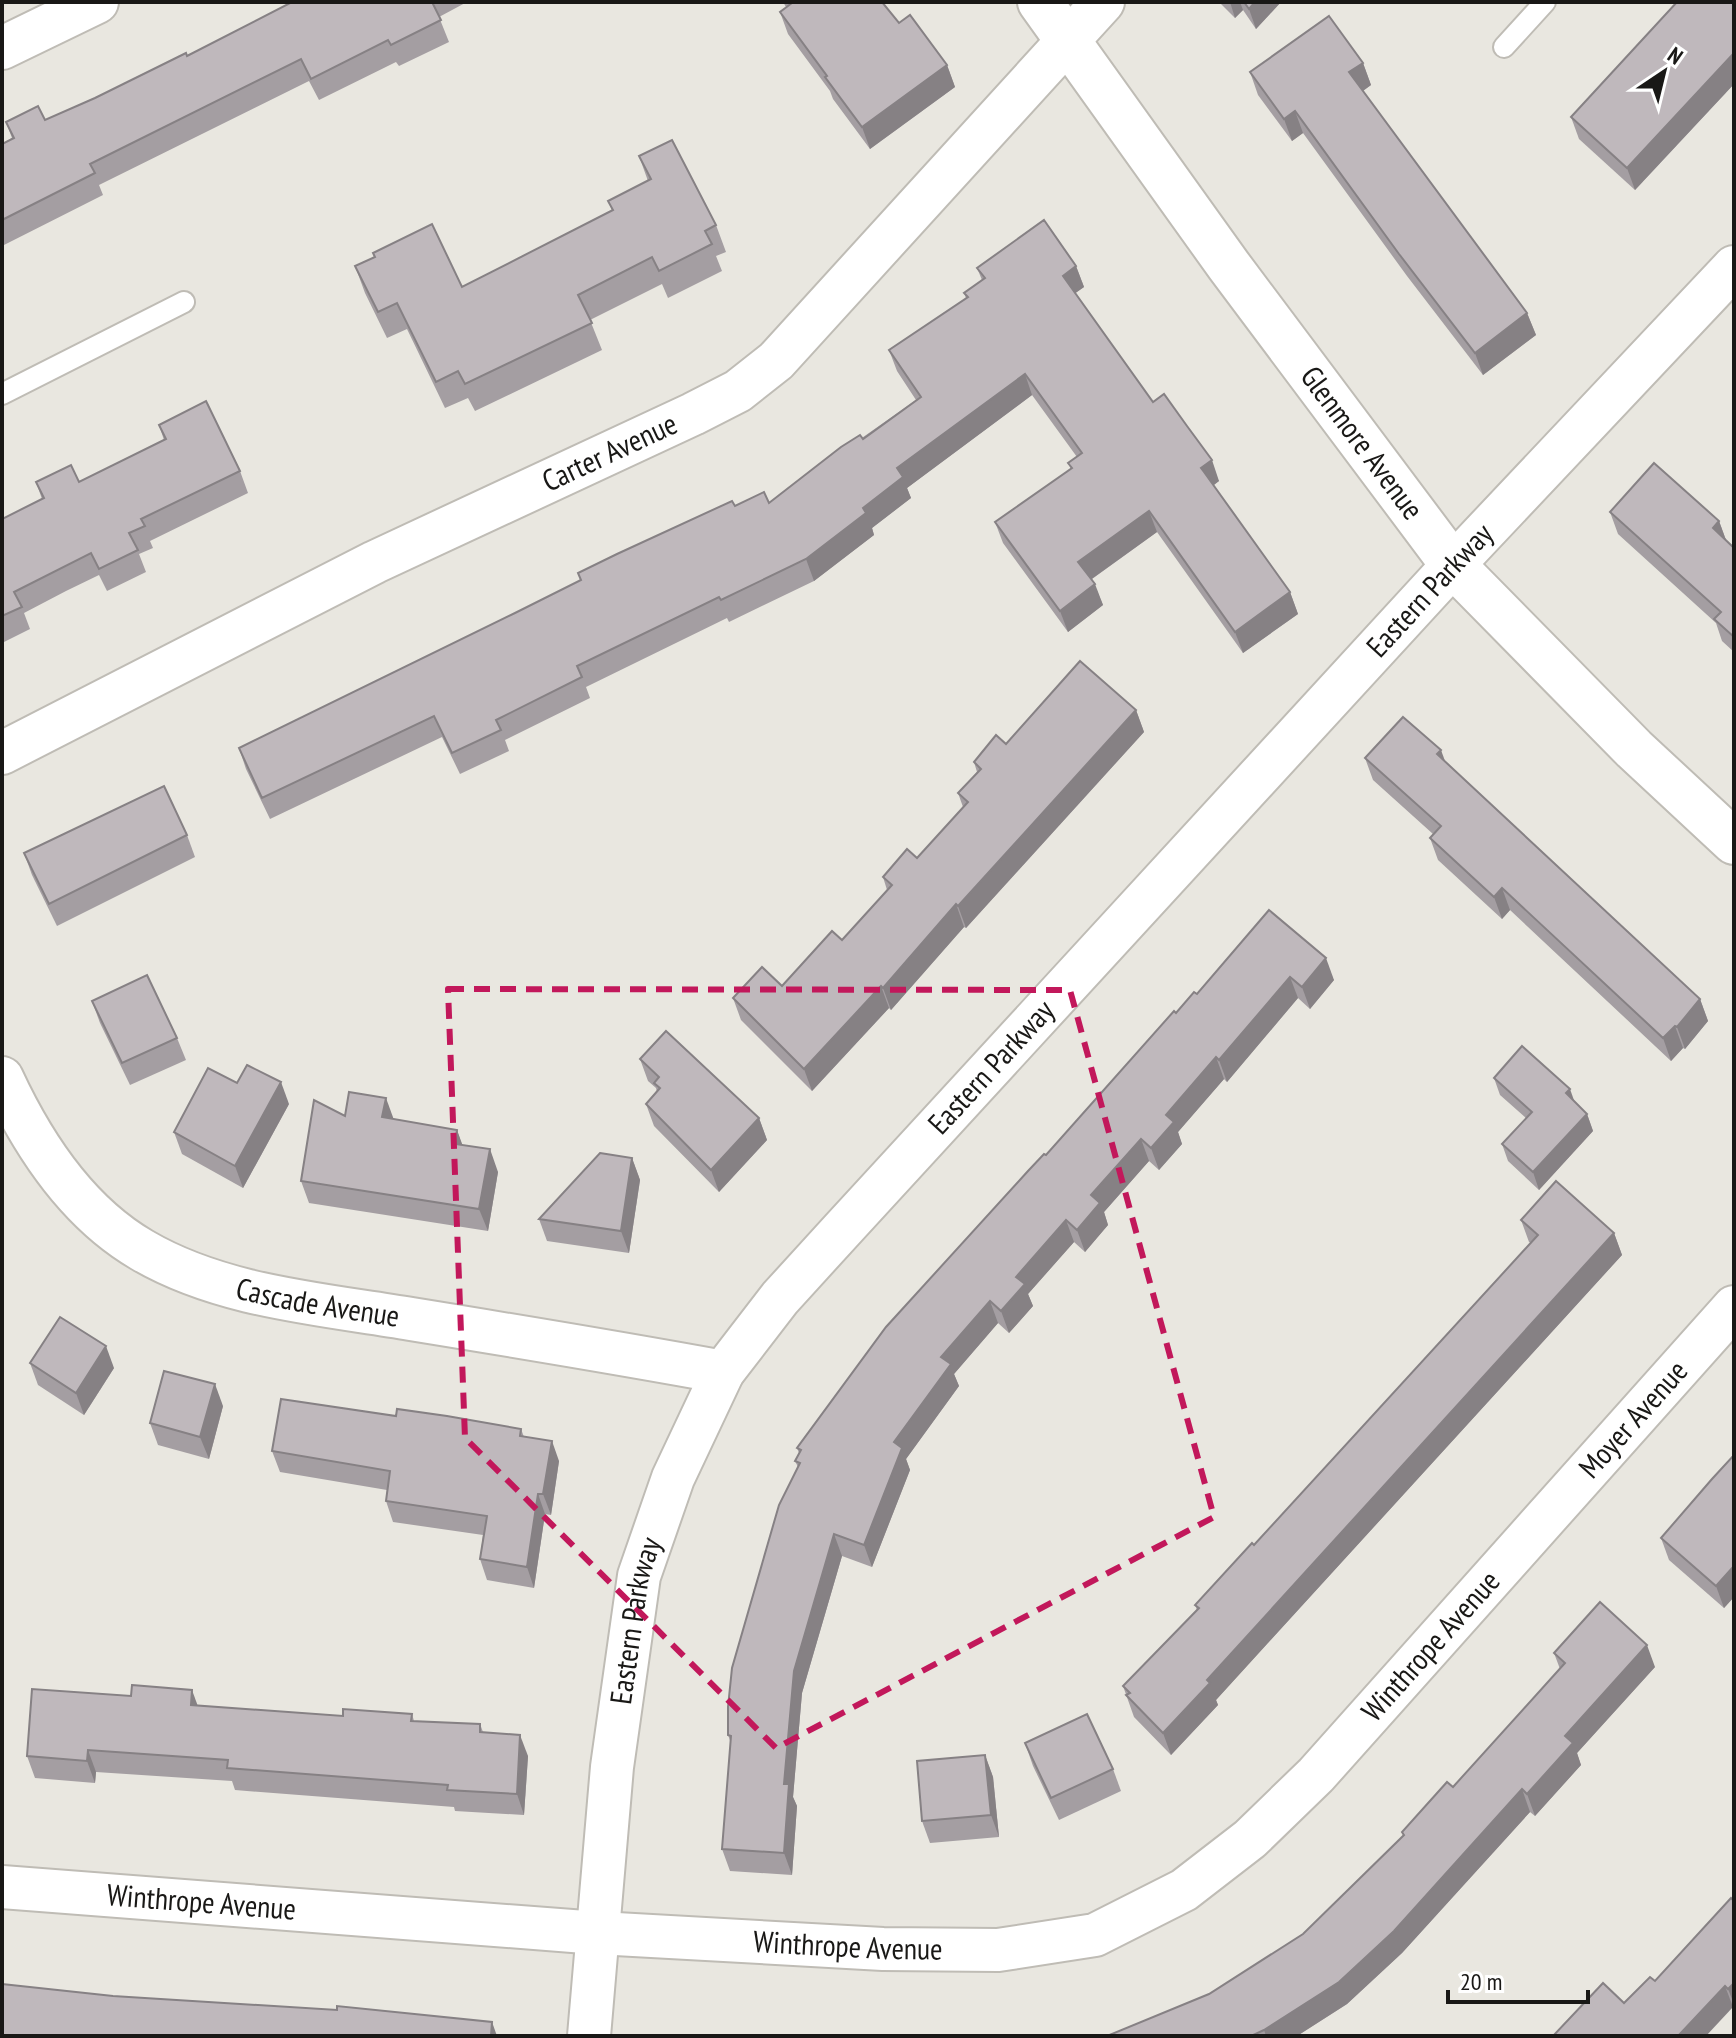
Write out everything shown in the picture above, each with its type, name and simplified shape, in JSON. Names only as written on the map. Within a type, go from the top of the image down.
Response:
[{"type":"street","points":[[2,48],[97,2]]},
{"type":"street","name":"Glenmore Avenue","points":[[1040,2],[1229,266],[1453,565],[1634,749],[1734,842]]},
{"type":"street","name":"Carter Avenue","points":[[2,753],[375,562],[738,391],[776,361],[1103,2]]},
{"type":"street","name":"Eastern Parkway","points":[[589,2036],[612,1767],[639,1576],[673,1478],[723,1372],[780,1298],[1453,565],[1734,267]]},
{"type":"street","name":"Cascade Avenue","points":[[2,1078],[20,1116],[57,1174],[105,1223],[141,1250],[201,1279],[323,1304],[723,1372]]},
{"type":"street","name":"Moyer Avenue","points":[[1531,1532],[1734,1307]]},
{"type":"street","name":"Winthrope Avenue","points":[[2,1887],[598,1933],[883,1949],[998,1950],[1095,1935],[1184,1890],[1250,1839],[1316,1775],[1531,1532]]},
{"type":"lane","points":[[1504,47],[1545,2]]},
{"type":"lane","points":[[2,394],[184,302]]},
{"type":"highlighted area","points":[[448,989],[1070,990],[1214,1517],[776,1748],[465,1438]]},
{"type":"building","points":[[292,2],[432,2],[441,20],[391,45],[388,40],[311,79],[301,59],[90,164],[95,173],[2,220],[2,144],[14,138],[6,122],[38,106],[45,120],[186,53],[187,56]]},
{"type":"building","points":[[790,2],[882,2],[899,23],[910,15],[947,65],[862,127],[780,12]]},
{"type":"building","points":[[1677,2],[1734,2],[1734,53],[1627,168],[1571,117]]},
{"type":"building","points":[[1329,16],[1363,63],[1349,72],[1527,313],[1475,353],[1295,111],[1284,119],[1250,72]]},
{"type":"building","points":[[672,140],[716,225],[705,231],[712,244],[659,271],[652,257],[578,295],[592,323],[465,384],[458,371],[436,382],[397,303],[378,312],[355,266],[375,257],[373,253],[432,224],[462,287],[613,210],[608,201],[651,179],[639,156]]},
{"type":"building","points":[[1044,220],[1076,266],[1063,276],[1153,402],[1164,394],[1212,460],[1201,468],[1290,592],[1235,632],[1149,511],[1078,562],[1095,584],[1060,611],[995,522],[1072,468],[1068,463],[1082,453],[1025,374],[897,468],[903,477],[863,508],[866,513],[806,559],[721,600],[719,597],[577,666],[582,677],[496,720],[501,730],[452,753],[434,716],[262,798],[239,748],[581,580],[578,573],[617,554],[732,501],[735,506],[764,492],[769,503],[841,447],[860,435],[863,439],[921,397],[889,350],[968,297],[964,293],[985,278],[977,268]]},
{"type":"building","points":[[206,401],[240,471],[141,519],[145,526],[129,533],[138,550],[99,569],[91,553],[14,592],[22,607],[2,616],[2,519],[44,498],[36,482],[71,465],[79,482],[166,439],[159,425]]},
{"type":"building","points":[[1654,463],[1719,521],[1713,528],[1734,548],[1734,637],[1714,619],[1721,612],[1610,512]]},
{"type":"building","points":[[1080,661],[1136,710],[958,906],[956,904],[883,988],[881,986],[804,1069],[733,998],[762,967],[782,986],[832,931],[842,940],[892,885],[883,877],[907,849],[917,858],[968,802],[958,793],[981,769],[974,762],[996,735],[1006,744]]},
{"type":"building","points":[[1403,717],[1441,750],[1437,754],[1700,999],[1677,1027],[1663,1038],[1502,888],[1494,897],[1430,838],[1441,826],[1365,758]]},
{"type":"building","points":[[164,786],[187,835],[49,904],[24,853]]},
{"type":"building","points":[[1269,910],[1326,958],[1302,987],[1290,977],[1219,1060],[1216,1057],[1166,1115],[1174,1122],[1151,1148],[1141,1139],[1091,1195],[1100,1203],[1077,1230],[1066,1220],[1016,1277],[1025,1284],[1001,1311],[990,1301],[941,1357],[951,1364],[894,1442],[902,1448],[864,1545],[834,1534],[794,1671],[784,1784],[789,1784],[784,1853],[722,1849],[731,1736],[728,1735],[728,1707],[732,1668],[779,1505],[800,1463],[795,1461],[801,1450],[797,1448],[886,1327],[1174,1011],[1176,1013],[1194,992],[1197,994]]},
{"type":"building","points":[[147,975],[177,1038],[122,1063],[92,1001]]},
{"type":"building","points":[[666,1031],[759,1118],[711,1170],[646,1104],[660,1088],[654,1083],[659,1077],[640,1059]]},
{"type":"building","points":[[1522,1046],[1570,1089],[1566,1093],[1587,1114],[1533,1172],[1502,1144],[1532,1112],[1494,1078]]},
{"type":"building","points":[[247,1065],[281,1082],[235,1166],[174,1132],[208,1068],[237,1083]]},
{"type":"building","points":[[349,1092],[386,1098],[382,1117],[457,1130],[455,1144],[490,1149],[479,1209],[301,1181],[314,1100],[345,1116]]},
{"type":"building","points":[[600,1153],[632,1158],[621,1231],[539,1219]]},
{"type":"building","points":[[1556,1181],[1614,1233],[1207,1680],[1210,1683],[1163,1733],[1126,1695],[1130,1693],[1123,1686],[1199,1608],[1195,1605],[1252,1543],[1254,1545],[1538,1235],[1521,1220]]},
{"type":"building","points":[[60,1317],[106,1346],[76,1393],[30,1363]]},
{"type":"building","points":[[164,1371],[215,1384],[200,1437],[150,1423]]},
{"type":"building","points":[[281,1399],[396,1416],[397,1409],[447,1416],[521,1429],[520,1436],[552,1441],[543,1494],[538,1494],[527,1567],[480,1559],[487,1516],[386,1501],[390,1471],[272,1451]]},
{"type":"building","points":[[1734,1455],[1734,1566],[1716,1586],[1661,1538]]},
{"type":"building","points":[[1600,1602],[1647,1645],[1565,1736],[1573,1743],[1527,1794],[1522,1789],[1394,1931],[1339,1982],[1251,2036],[1107,2036],[1209,1994],[1303,1934],[1404,1835],[1402,1832],[1447,1782],[1453,1787],[1565,1663],[1554,1653]]},
{"type":"building","points":[[132,1685],[192,1690],[191,1705],[343,1716],[343,1709],[412,1714],[411,1721],[480,1724],[480,1732],[520,1735],[517,1794],[447,1790],[448,1785],[227,1768],[228,1760],[88,1750],[87,1761],[27,1756],[32,1689],[131,1696]]},
{"type":"building","points":[[1087,1714],[1113,1769],[1051,1798],[1025,1743]]},
{"type":"building","points":[[985,1755],[991,1815],[922,1821],[917,1761]]},
{"type":"building","points":[[1731,1898],[1734,1901],[1734,1983],[1728,1989],[1725,1986],[1678,2036],[1553,2036],[1603,1983],[1624,2003],[1650,1977],[1655,1981]]},
{"type":"building","points":[[2,1984],[113,1996],[337,2010],[337,2006],[492,2022],[491,2036],[2,2036]]}]
